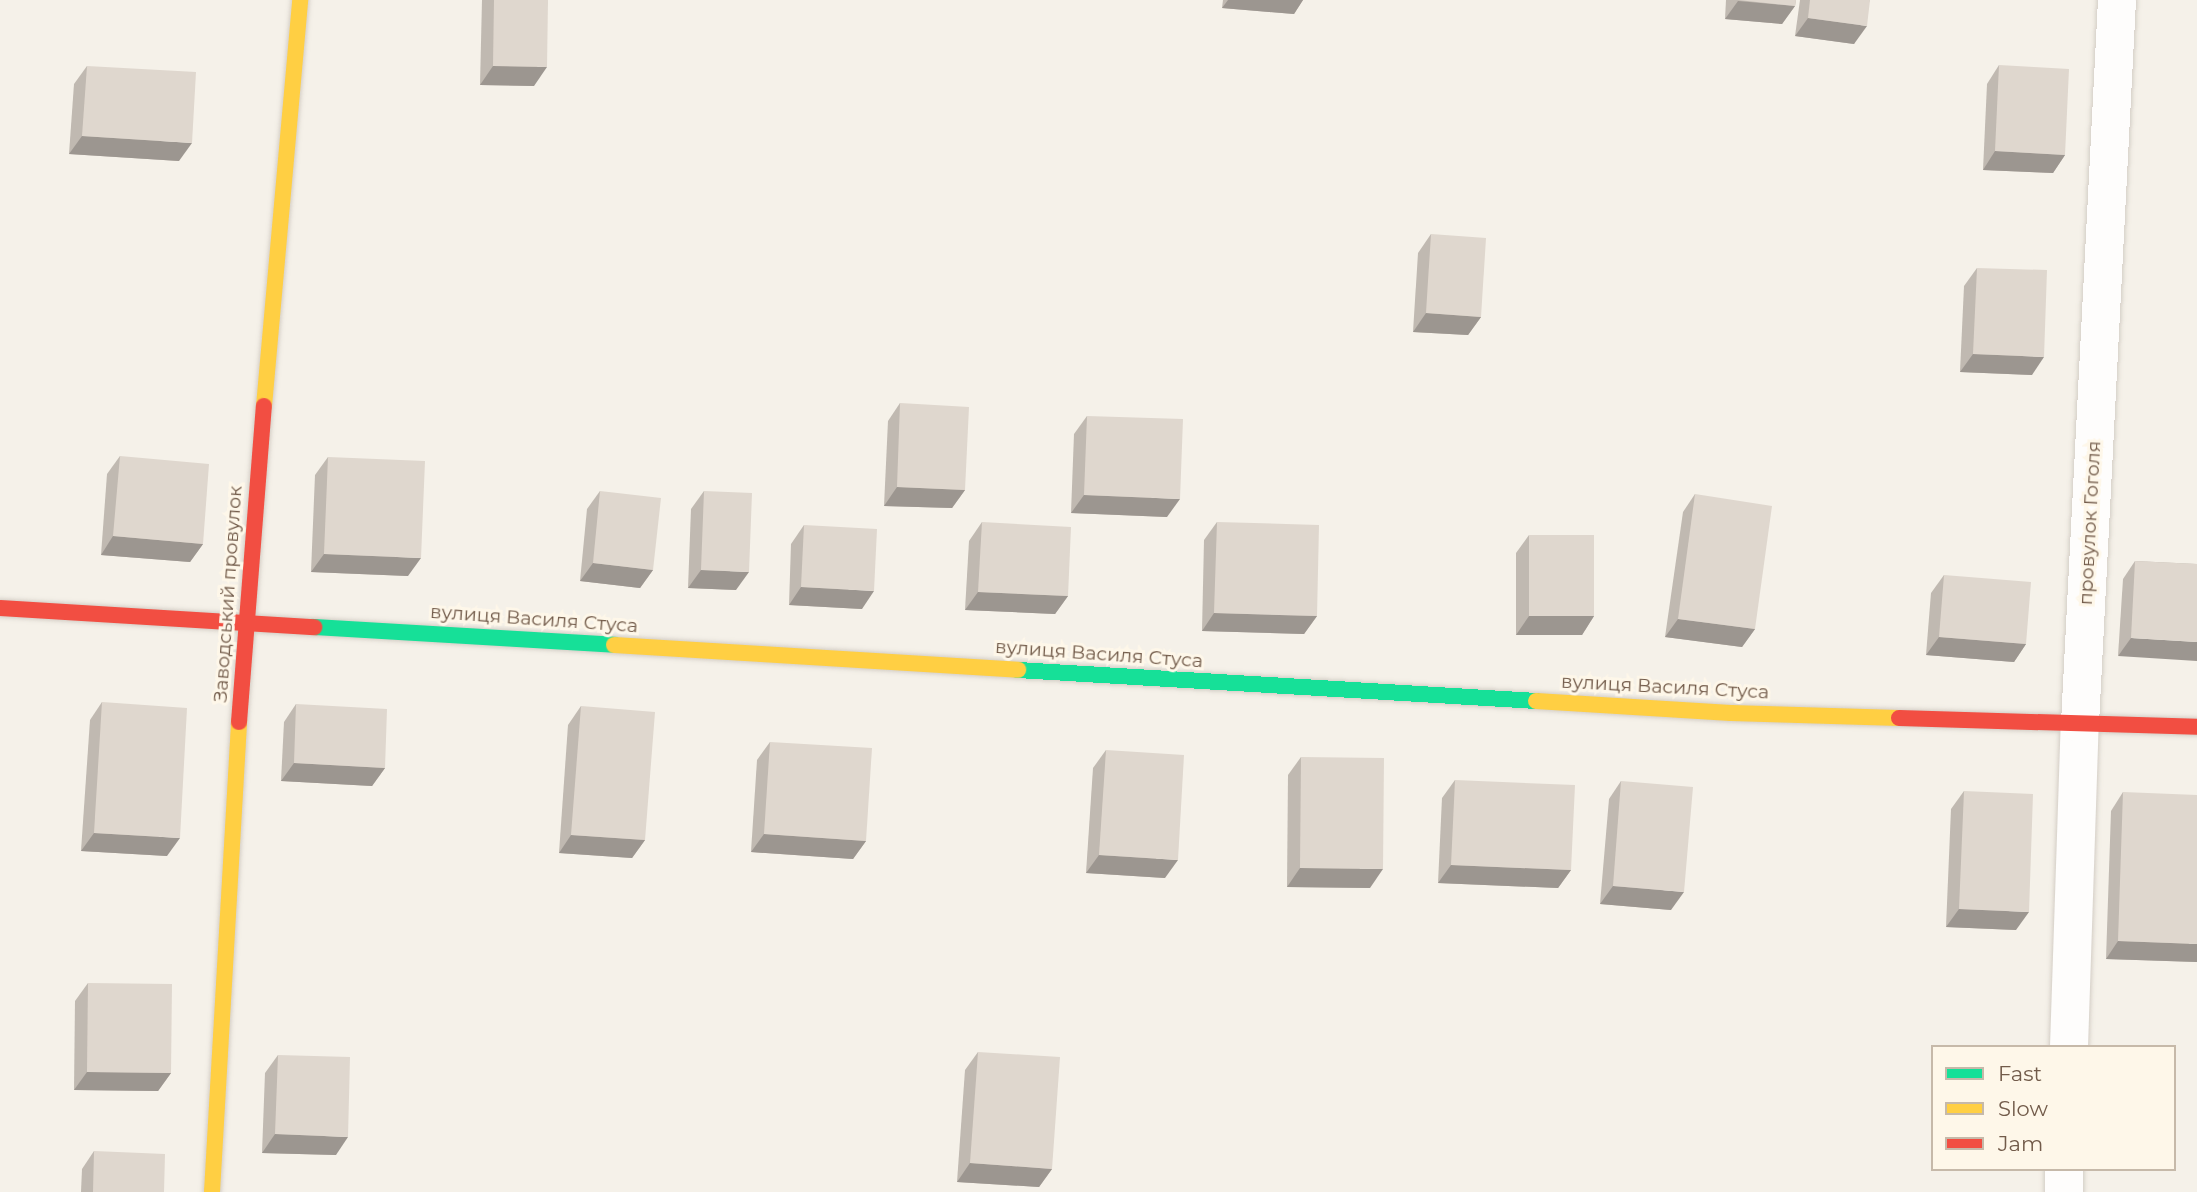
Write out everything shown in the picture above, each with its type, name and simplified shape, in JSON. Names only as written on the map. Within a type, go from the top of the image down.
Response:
[{"type":"street","name":"Заводський провулок","points":[[212,1192],[245,622],[300,0]]},
{"type":"street","name":"провулок Гоголя","points":[[2069,1045],[2080,723],[2117,0]]},
{"type":"street","name":"вулиця Василя Стуса","points":[[0,608],[1731,713],[2197,727]]},
{"type":"street","points":[[2064,1171],[2064,1192]]},
{"type":"building","points":[[494,0],[548,0],[547,67],[493,66]]},
{"type":"building","points":[[1738,0],[1796,0],[1795,6]]},
{"type":"building","points":[[1810,0],[1870,0],[1867,26],[1808,18]]},
{"type":"building","points":[[1999,65],[2069,69],[2065,155],[1995,151]]},
{"type":"building","points":[[87,66],[196,72],[192,143],[82,136]]},
{"type":"building","points":[[1431,234],[1486,238],[1481,317],[1426,313]]},
{"type":"building","points":[[1977,268],[2047,270],[2044,357],[1973,354]]},
{"type":"building","points":[[900,403],[969,407],[965,490],[897,487]]},
{"type":"building","points":[[1087,416],[1183,419],[1180,499],[1084,495]]},
{"type":"building","points":[[120,456],[209,464],[203,544],[113,536]]},
{"type":"building","points":[[328,457],[425,461],[421,558],[324,554]]},
{"type":"building","points":[[600,491],[661,498],[653,570],[593,563]]},
{"type":"building","points":[[704,491],[752,493],[749,572],[701,570]]},
{"type":"building","points":[[1695,494],[1772,506],[1755,629],[1678,619]]},
{"type":"building","points":[[982,522],[1071,527],[1068,596],[978,592]]},
{"type":"building","points":[[1217,522],[1319,525],[1317,616],[1214,613]]},
{"type":"building","points":[[804,525],[877,529],[874,591],[801,587]]},
{"type":"building","points":[[1529,535],[1594,535],[1594,616],[1529,616]]},
{"type":"building","points":[[2135,561],[2197,564],[2197,642],[2131,638]]},
{"type":"building","points":[[1944,575],[2031,582],[2026,644],[1939,637]]},
{"type":"building","points":[[102,702],[187,708],[180,838],[94,833]]},
{"type":"building","points":[[296,704],[387,709],[385,768],[294,763]]},
{"type":"building","points":[[581,706],[655,712],[645,840],[571,835]]},
{"type":"building","points":[[770,742],[872,748],[866,841],[764,834]]},
{"type":"building","points":[[1106,750],[1184,755],[1178,860],[1099,855]]},
{"type":"building","points":[[1301,757],[1384,758],[1383,869],[1300,868]]},
{"type":"building","points":[[1455,780],[1575,785],[1571,870],[1451,865]]},
{"type":"building","points":[[1621,781],[1693,787],[1684,892],[1613,886]]},
{"type":"building","points":[[1964,791],[2033,794],[2029,912],[1959,909]]},
{"type":"building","points":[[2123,792],[2197,795],[2197,944],[2118,941]]},
{"type":"building","points":[[88,983],[172,984],[171,1073],[87,1072]]},
{"type":"building","points":[[978,1052],[1060,1057],[1052,1169],[970,1163]]},
{"type":"building","points":[[278,1055],[350,1057],[348,1137],[275,1134]]},
{"type":"building","points":[[94,1151],[165,1154],[164,1192],[93,1192]]},
{"type":"traffic: fast","points":[[314,627],[614,645]]},
{"type":"traffic: fast","points":[[1018,670],[1536,701]]},
{"type":"traffic: slow","points":[[264,406],[300,0]]},
{"type":"traffic: slow","points":[[614,645],[1018,670]]},
{"type":"traffic: slow","points":[[1536,701],[1731,713],[1899,718]]},
{"type":"traffic: slow","points":[[212,1192],[239,722]]},
{"type":"traffic: jam","points":[[239,722],[264,406]]},
{"type":"traffic: jam","points":[[0,608],[314,627]]},
{"type":"traffic: jam","points":[[1899,718],[2197,727]]}]
